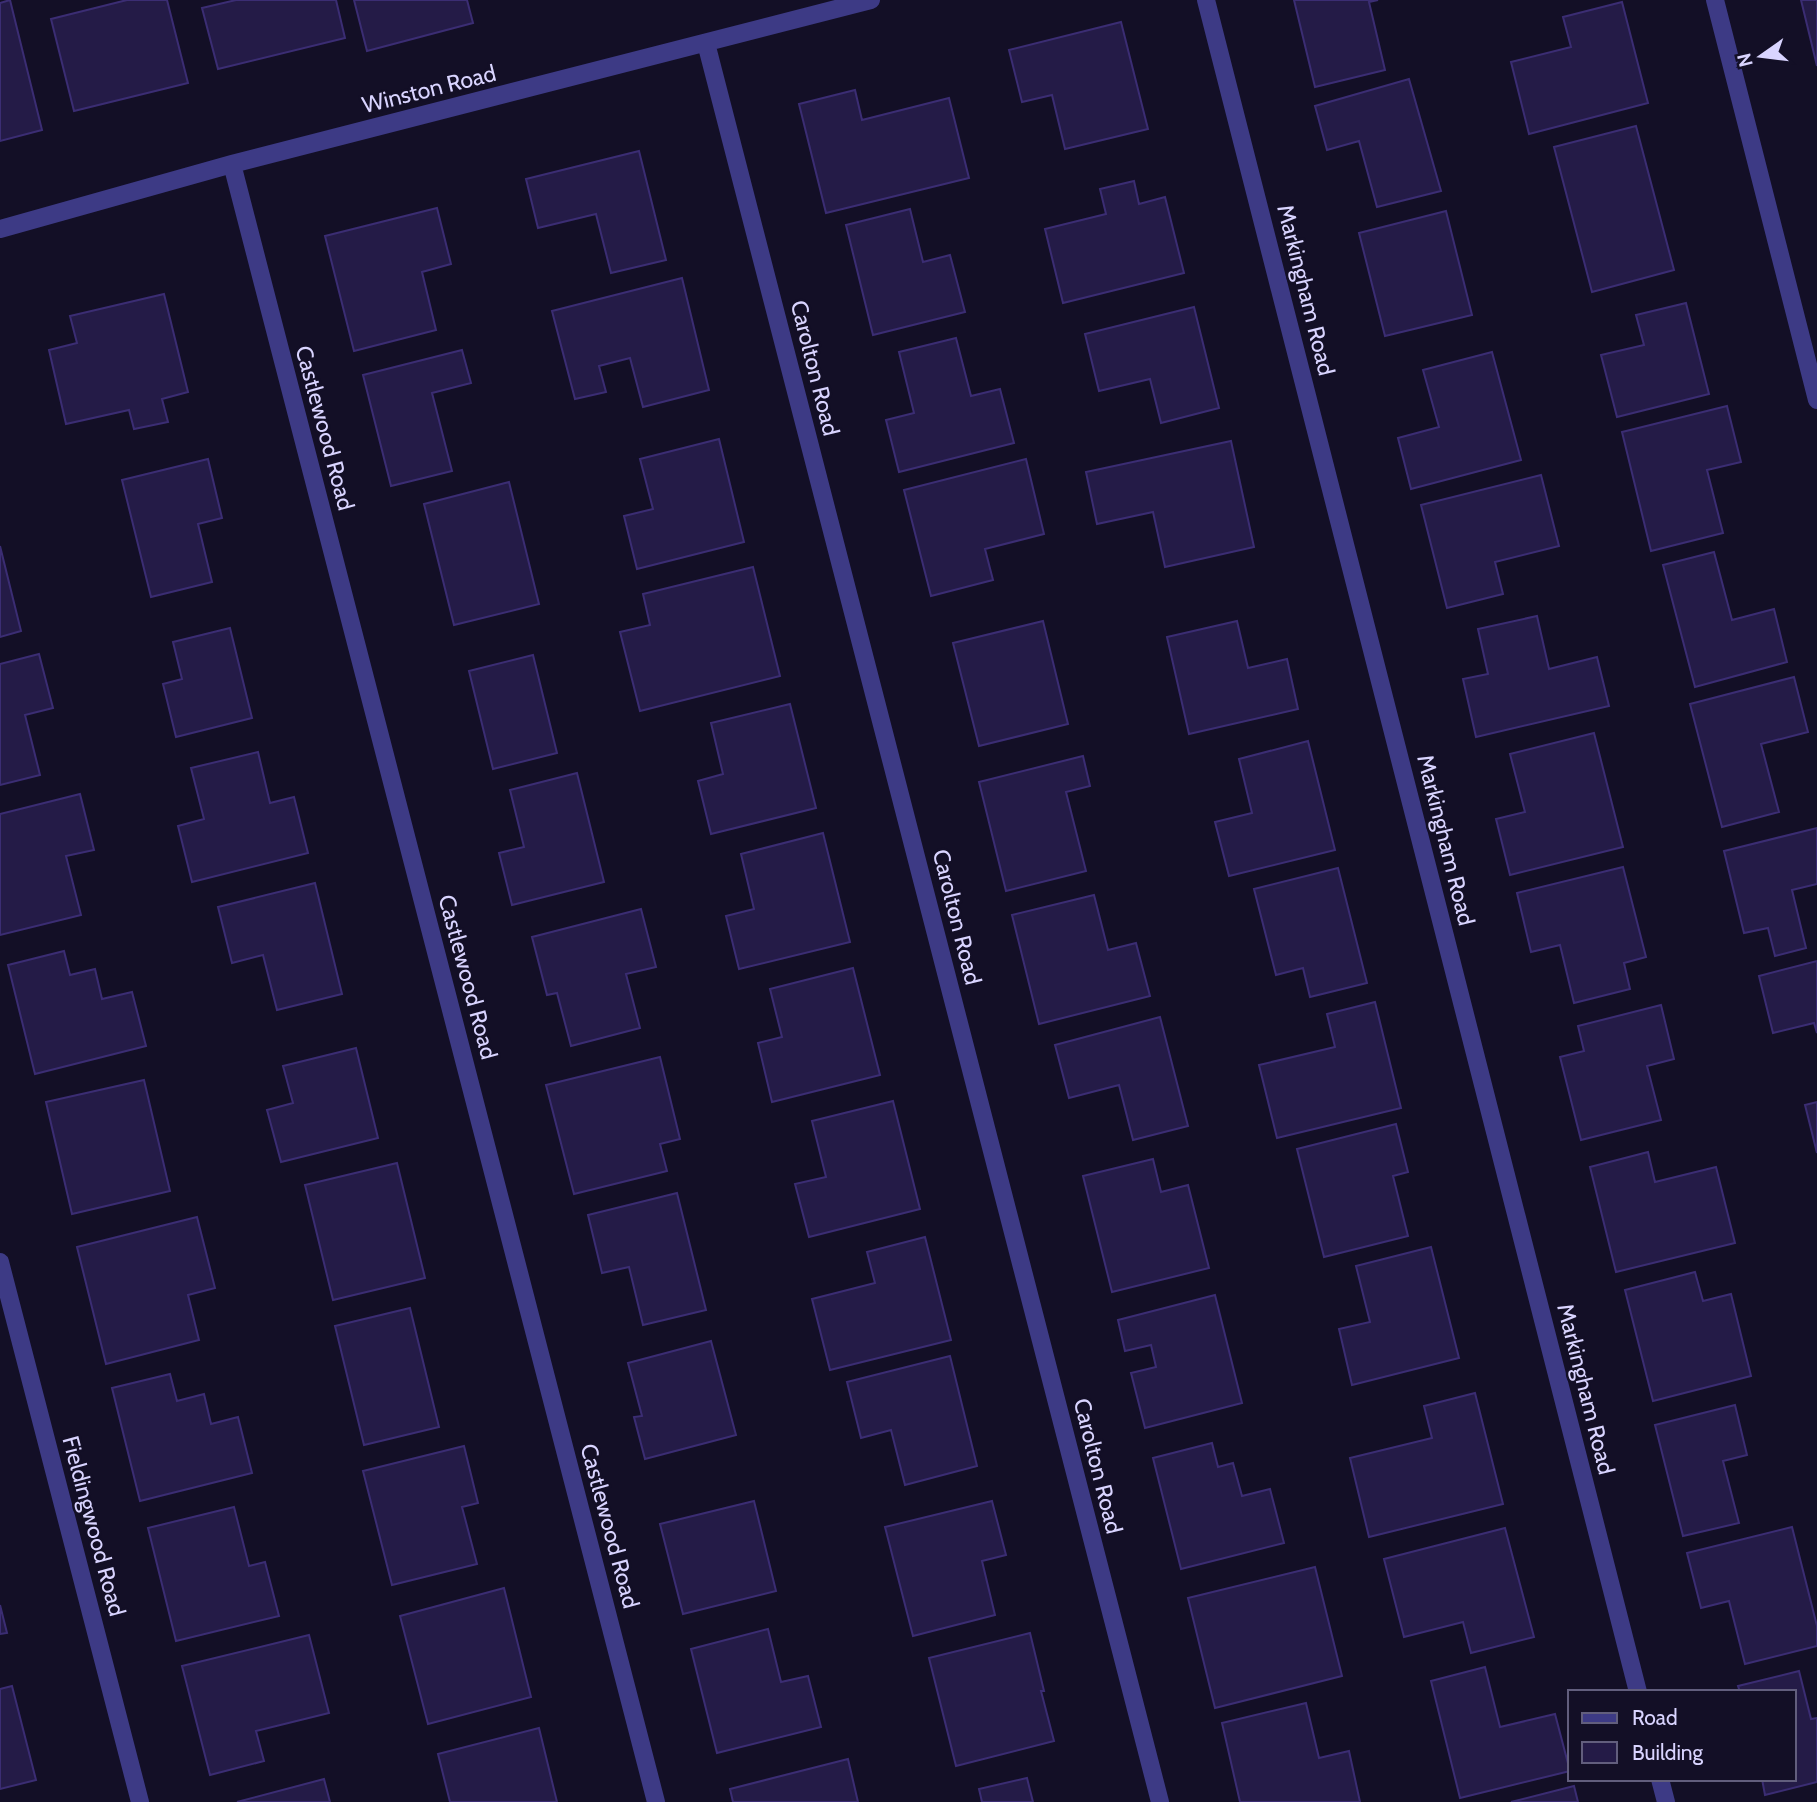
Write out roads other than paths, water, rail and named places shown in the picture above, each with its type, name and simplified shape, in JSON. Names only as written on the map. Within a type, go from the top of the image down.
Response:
[{"type":"street","name":"Winston Road","points":[[0,229],[232,164],[871,0]]},
{"type":"street","name":"Markingham Road","points":[[1206,0],[1637,1690]]},
{"type":"street","points":[[1715,0],[1817,400]]},
{"type":"street","name":"Carolton Road","points":[[706,43],[1160,1802]]},
{"type":"street","name":"Castlewood Road","points":[[232,164],[656,1802]]},
{"type":"street","name":"Fieldingwood Road","points":[[0,1262],[140,1802]]},
{"type":"street","points":[[1661,1781],[1666,1802]]}]
